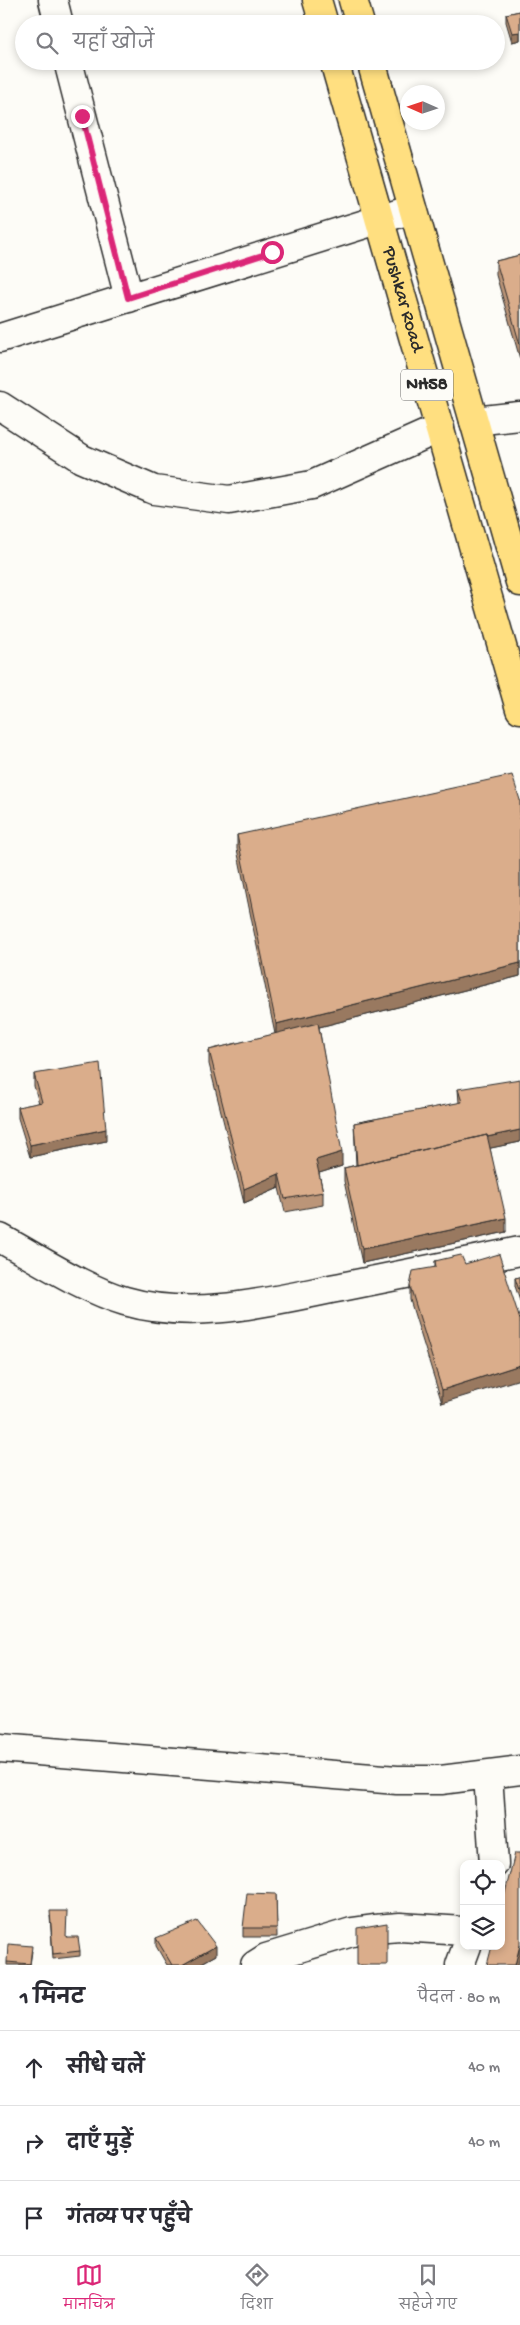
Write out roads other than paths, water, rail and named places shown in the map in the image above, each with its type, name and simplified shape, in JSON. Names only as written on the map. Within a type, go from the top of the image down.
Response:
[{"type":"highway","points":[[317,0],[321,15]]},
{"type":"highway","points":[[354,0],[358,15]]},
{"type":"highway","name":"Pushkar Road","points":[[337,70],[520,709]]},
{"type":"highway","name":"Pushkar Road","points":[[374,70],[520,582]]},
{"type":"street","points":[[53,0],[57,15]]},
{"type":"street","points":[[70,70],[128,298]]},
{"type":"street","points":[[0,338],[413,208]]},
{"type":"street","points":[[0,406],[82,459],[154,490],[230,500],[312,485],[440,428]]},
{"type":"street","points":[[474,421],[520,416]]},
{"type":"street","points":[[0,1238],[89,1285],[124,1300],[156,1308],[194,1310],[266,1302],[520,1251]]},
{"type":"street","points":[[0,1748],[397,1780],[441,1780],[488,1776],[520,1770]]},
{"type":"street","points":[[488,1776],[494,1860]]},
{"type":"street","points":[[256,1965],[266,1958],[360,1931],[400,1927],[460,1931]]},
{"type":"street","points":[[460,1965],[466,1950]]}]
